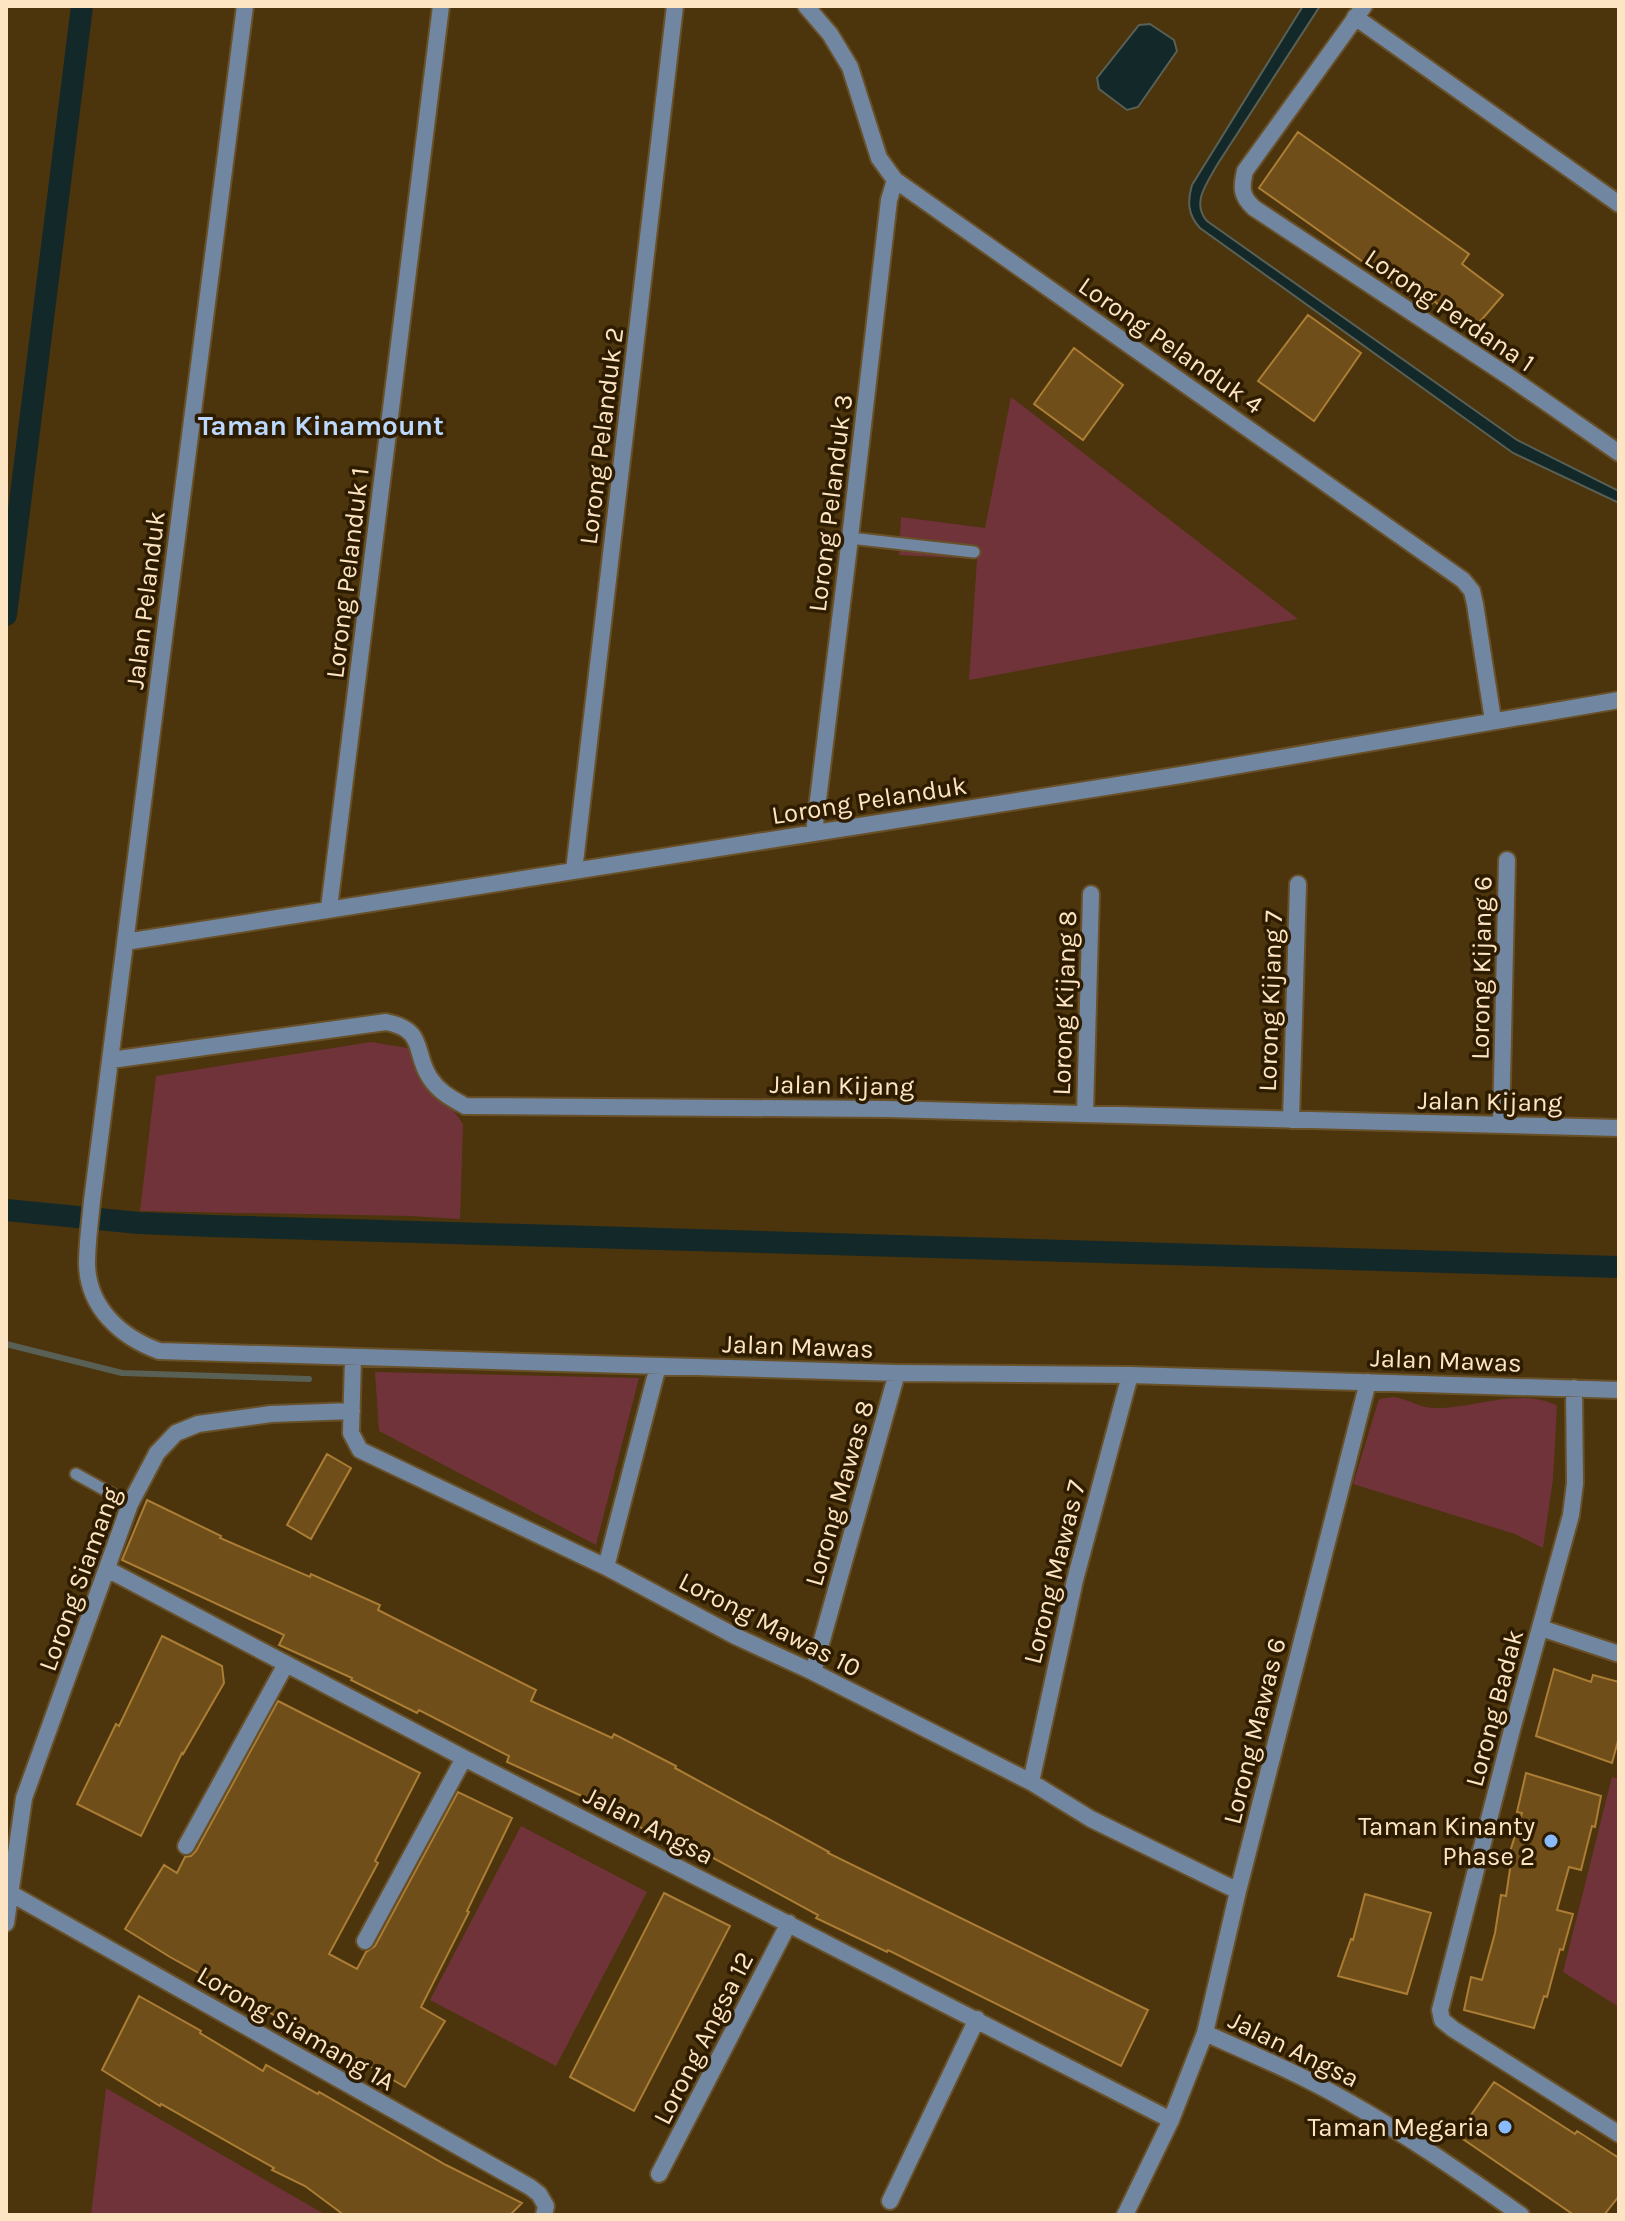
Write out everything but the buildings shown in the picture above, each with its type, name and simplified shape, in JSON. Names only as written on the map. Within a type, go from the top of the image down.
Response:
[{"type":"street","name":"Jalan Pelanduk","points":[[92,1201],[245,6]]},
{"type":"street","name":"Lorong Pelanduk 1","points":[[329,908],[441,6]]},
{"type":"street","name":"Lorong Pelanduk 2","points":[[574,871],[675,6]]},
{"type":"street","name":"Lorong Pelanduk 4","points":[[806,6],[830,34],[850,67],[879,158],[895,180],[1463,580],[1472,591],[1475,604],[1493,720]]},
{"type":"street","points":[[1360,11],[1619,204]]},
{"type":"street","name":"Lorong Perdana 1","points":[[1360,11],[1245,171],[1241,186],[1244,198],[1254,208],[1619,453]]},
{"type":"street","name":"Lorong Pelanduk 3","points":[[814,833],[889,200],[895,180]]},
{"type":"street","name":"Lorong Pelanduk","points":[[125,942],[1181,775],[1619,700]]},
{"type":"street","name":"Lorong Kijang 6","points":[[1501,1125],[1507,860]]},
{"type":"street","name":"Lorong Kijang 7","points":[[1291,1120],[1298,884]]},
{"type":"street","name":"Lorong Kijang 8","points":[[1085,1114],[1091,894]]},
{"type":"street","name":"Jalan Kijang","points":[[111,1060],[386,1022],[407,1029],[419,1046],[428,1075],[441,1091],[465,1106],[886,1109],[1619,1128]]},
{"type":"street","name":"Jalan Mawas","points":[[92,1201],[87,1267],[100,1306],[123,1334],[159,1351],[1619,1390]]},
{"type":"street","name":"Lorong Mawas 10","points":[[353,1358],[351,1433],[360,1450],[606,1567],[735,1636],[1031,1782],[1091,1819],[1238,1891]]},
{"type":"street","points":[[606,1567],[658,1366]]},
{"type":"street","name":"Lorong Mawas 8","points":[[813,1672],[897,1373]]},
{"type":"street","name":"Lorong Mawas 7","points":[[1031,1782],[1075,1580],[1130,1375]]},
{"type":"street","name":"Lorong Mawas 6","points":[[1125,2215],[1171,2120],[1205,2033],[1238,1891],[1368,1382]]},
{"type":"street","name":"Lorong Badak","points":[[1574,1388],[1575,1483],[1571,1515],[1440,2010],[1442,2020],[1453,2029],[1619,2134]]},
{"type":"street","name":"Lorong Siamang","points":[[6,1923],[24,1798],[130,1504],[157,1453],[176,1433],[198,1424],[271,1414],[352,1411]]},
{"type":"street","name":"Jalan Angsa","points":[[107,1569],[464,1758],[1171,2120]]},
{"type":"street","points":[[1541,1628],[1619,1654]]},
{"type":"street","points":[[186,1846],[286,1664]]},
{"type":"street","points":[[365,1941],[464,1758]]},
{"type":"street","name":"Lorong Siamang 1A","points":[[10,1893],[530,2187],[546,2206],[544,2214]]},
{"type":"street","name":"Lorong Angsa 12","points":[[659,2174],[789,1923]]},
{"type":"street","points":[[890,2201],[977,2019]]},
{"type":"street","name":"Jalan Angsa","points":[[1205,2033],[1342,2098],[1420,2146],[1521,2215]]},
{"type":"lane","points":[[850,538],[974,552]]},
{"type":"lane","points":[[76,1474],[130,1504]]},
{"type":"shaded area","points":[[1011,397],[1298,619],[969,680],[977,559],[899,555],[901,517],[985,528]]},
{"type":"shaded area","points":[[371,1042],[420,1050],[439,1090],[463,1124],[460,1219],[140,1211],[156,1076]]},
{"type":"shaded area","points":[[375,1372],[639,1378],[596,1545],[379,1431]]},
{"type":"shaded area","points":[[1394,1397],[1431,1408],[1512,1398],[1543,1400],[1557,1406],[1553,1479],[1543,1548],[1515,1534],[1353,1484],[1379,1399]]},
{"type":"shaded area","points":[[1612,1777],[1619,1779],[1619,2007],[1563,1972]]},
{"type":"shaded area","points":[[521,1826],[647,1892],[556,2066],[430,2000]]},
{"type":"shaded area","points":[[106,2088],[326,2215],[91,2215]]},
{"type":"water","points":[[1303,6],[1320,6],[1209,179],[1200,200],[1202,214],[1207,221],[1517,440],[1619,491],[1619,503],[1513,453],[1196,223],[1190,208],[1192,185]]},
{"type":"water","points":[[1150,24],[1174,40],[1177,51],[1138,107],[1127,110],[1099,89],[1097,78],[1139,25]]},
{"type":"waterway","points":[[6,615],[82,6]]},
{"type":"waterway","points":[[6,1210],[139,1223],[212,1226],[1619,1267]]},
{"type":"waterway","points":[[6,1344],[122,1373],[309,1379]]},
{"type":"place","name":"Taman Kinanty Phase 2","points":[[1551,1841]]},
{"type":"place","name":"Taman Megaria","points":[[1505,2127]]},
{"type":"district","name":"Taman Kinamount","points":[[321,425]]}]
